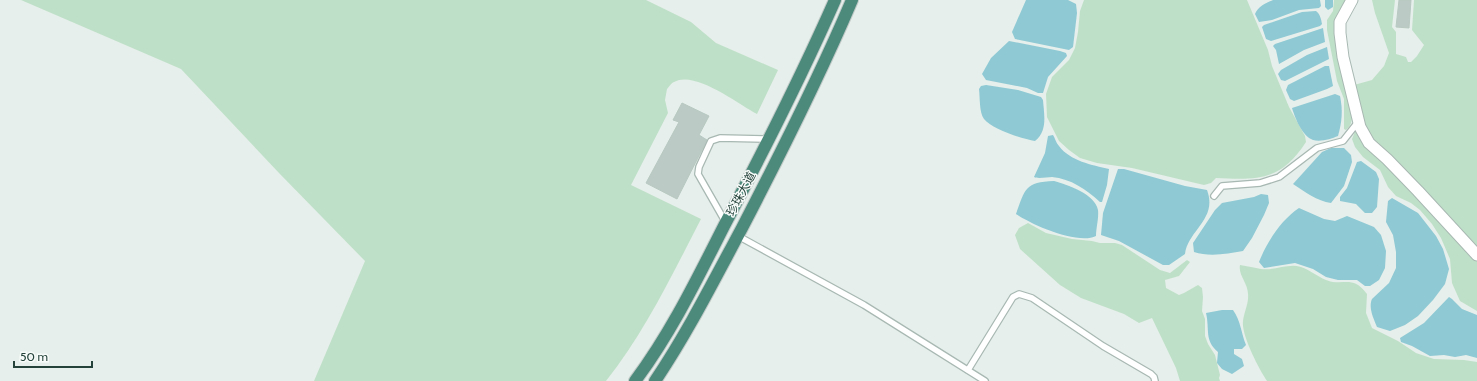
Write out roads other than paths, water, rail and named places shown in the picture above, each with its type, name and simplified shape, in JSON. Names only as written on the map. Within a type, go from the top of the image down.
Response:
[{"type":"highway","name":"珍珠大道","points":[[635,381],[674,321],[726,223],[770,139],[813,51],[835,0]]},
{"type":"highway","name":"珍珠大道","points":[[656,381],[699,311],[790,135],[852,0]]},
{"type":"street","points":[[1352,0],[1340,22],[1340,33],[1343,57],[1360,128],[1369,143],[1418,191],[1477,255]]},
{"type":"lane","points":[[1214,196],[1222,186],[1260,183],[1279,177],[1317,148],[1343,141],[1359,121]]},
{"type":"lane","points":[[726,223],[698,174],[699,167],[711,142],[720,138],[770,139]]},
{"type":"lane","points":[[738,236],[864,305],[985,381]]},
{"type":"lane","points":[[968,370],[1013,297],[1019,294],[1032,298],[1103,346],[1151,374],[1156,381]]},
{"type":"water","points":[[1026,0],[1068,0],[1076,4],[1077,13],[1073,47],[1069,50],[1015,39],[1012,32]]},
{"type":"water","points":[[1273,0],[1320,0],[1321,6],[1319,8],[1299,10],[1272,20],[1259,22],[1255,14],[1256,11],[1262,5]]},
{"type":"water","points":[[1325,0],[1333,0],[1333,7],[1328,10],[1325,7]]},
{"type":"water","points":[[1316,11],[1321,20],[1322,24],[1320,26],[1271,41],[1266,39],[1262,27],[1264,25],[1302,12]]},
{"type":"water","points":[[1323,28],[1325,42],[1304,50],[1279,64],[1276,50],[1273,46],[1275,44]]},
{"type":"water","points":[[1009,41],[1066,53],[1067,56],[1048,77],[1043,93],[1038,93],[1027,88],[986,80],[982,74],[991,58]]},
{"type":"water","points":[[1327,47],[1329,59],[1285,81],[1281,80],[1278,74],[1281,70],[1307,55]]},
{"type":"water","points":[[1325,66],[1329,66],[1333,86],[1294,101],[1290,99],[1286,90],[1288,85]]},
{"type":"water","points":[[986,85],[1018,90],[1041,97],[1043,100],[1044,127],[1039,137],[1035,141],[1015,136],[1000,130],[984,119],[980,109],[979,89],[981,86]]},
{"type":"water","points":[[1335,94],[1340,96],[1342,106],[1338,136],[1316,141],[1309,138],[1302,131],[1292,108]]},
{"type":"water","points":[[1053,135],[1058,145],[1075,159],[1109,169],[1107,185],[1102,202],[1072,182],[1052,177],[1034,177],[1045,153],[1048,136]]},
{"type":"water","points":[[1331,148],[1344,148],[1351,155],[1352,162],[1344,186],[1331,203],[1316,198],[1293,184],[1322,152]]},
{"type":"water","points":[[1361,161],[1376,172],[1379,179],[1377,207],[1372,213],[1365,213],[1356,204],[1340,201],[1340,197],[1347,188],[1357,162]]},
{"type":"water","points":[[1118,169],[1124,169],[1185,186],[1207,190],[1209,209],[1206,217],[1191,238],[1185,254],[1169,265],[1163,265],[1119,241],[1101,235],[1103,213]]},
{"type":"water","points":[[1054,181],[1080,191],[1092,199],[1096,204],[1098,213],[1096,236],[1078,238],[1067,236],[1044,228],[1016,214],[1024,193],[1028,188],[1037,183]]},
{"type":"water","points":[[1261,194],[1268,195],[1269,203],[1252,238],[1243,251],[1212,255],[1194,252],[1193,243],[1215,210],[1222,203],[1254,197]]},
{"type":"water","points":[[1392,198],[1418,213],[1436,236],[1443,249],[1449,269],[1445,284],[1418,316],[1405,325],[1390,331],[1377,327],[1372,313],[1371,302],[1372,299],[1389,283],[1396,268],[1396,252],[1393,235],[1386,222],[1388,201]]},
{"type":"water","points":[[1299,208],[1324,219],[1335,221],[1347,216],[1374,227],[1381,235],[1386,251],[1385,268],[1379,280],[1370,286],[1365,286],[1357,280],[1338,280],[1326,277],[1313,269],[1295,263],[1264,268],[1259,262],[1270,239],[1286,219]]},
{"type":"water","points":[[1449,297],[1462,309],[1477,315],[1477,358],[1466,355],[1455,357],[1444,355],[1430,356],[1401,342],[1400,338],[1424,323]]},
{"type":"water","points":[[1222,310],[1233,310],[1236,314],[1246,345],[1242,349],[1234,349],[1234,354],[1242,359],[1244,366],[1232,374],[1222,369],[1217,363],[1218,352],[1211,343],[1208,334],[1206,313]]}]
